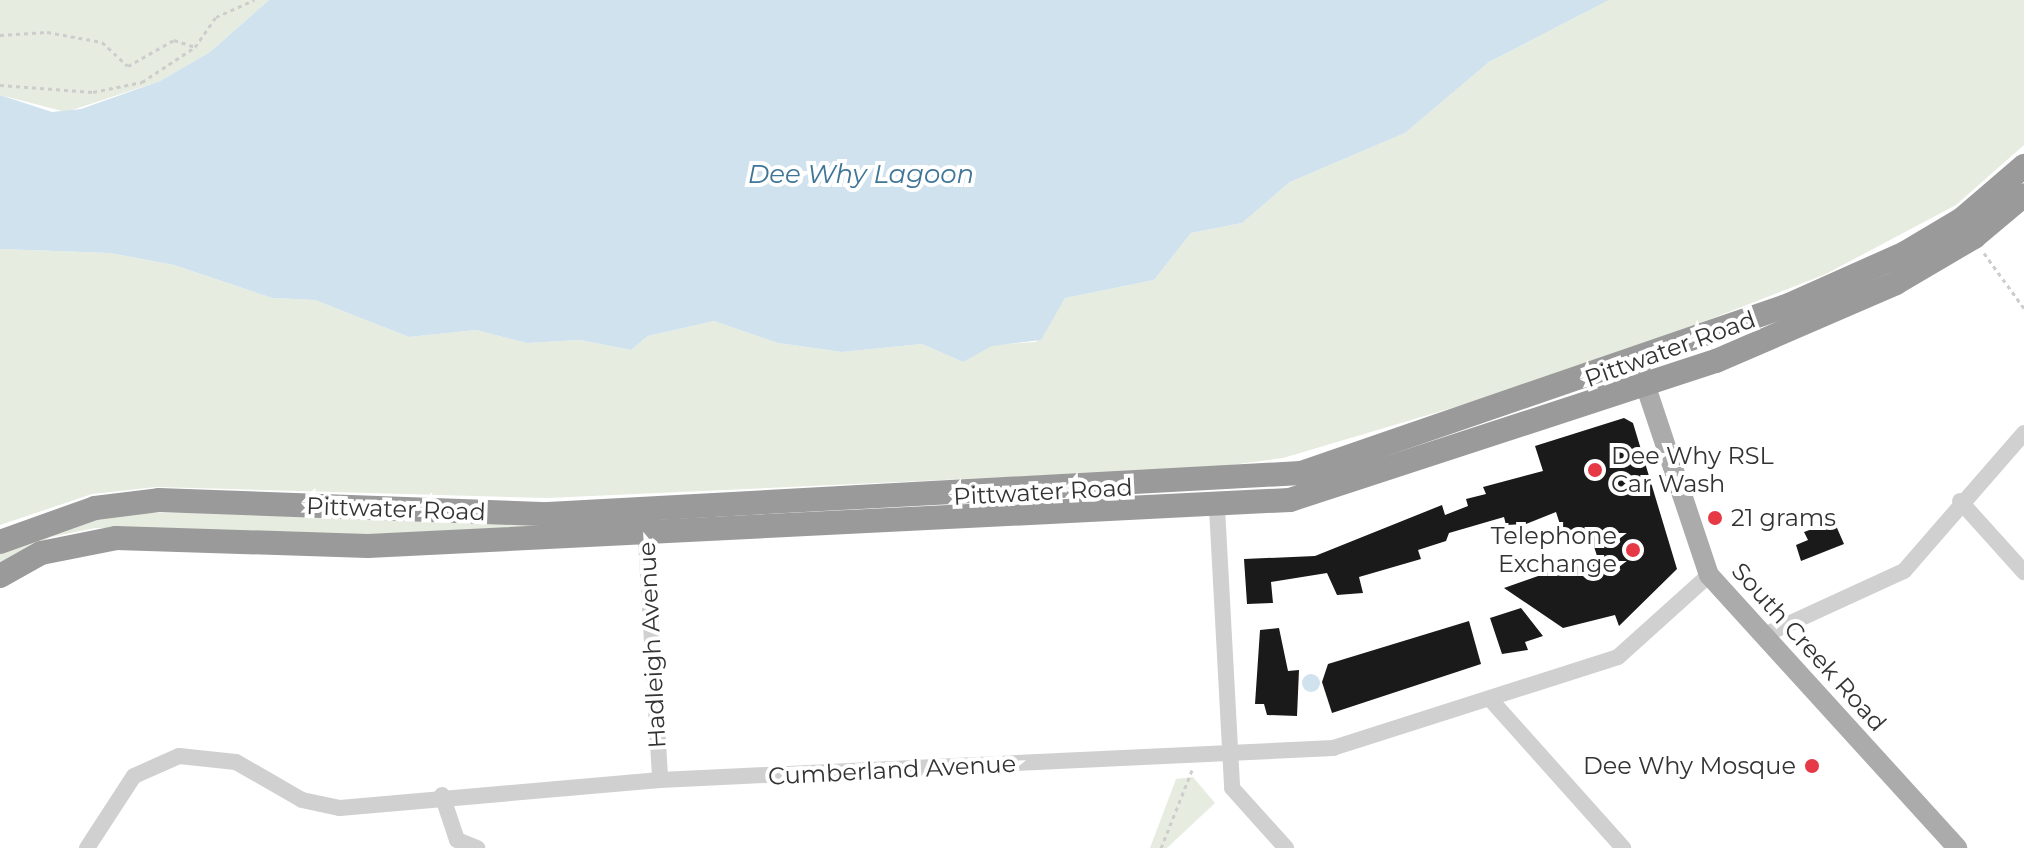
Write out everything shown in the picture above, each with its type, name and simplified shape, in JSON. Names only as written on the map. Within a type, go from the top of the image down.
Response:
[{"type":"highway","name":"Pittwater Road","points":[[0,576],[41,553],[116,538],[368,546],[645,522],[1253,482],[1348,460],[1638,363],[1905,253],[1962,219],[2024,166]]},
{"type":"highway","name":"Pittwater Road","points":[[0,542],[95,508],[159,500],[645,522],[1217,508],[1321,492],[1645,388],[1848,305],[1974,237],[2024,195]]},
{"type":"main road","name":"South Creek Road","points":[[1638,363],[1709,575],[1957,848]]},
{"type":"street","points":[[1762,636],[1904,571],[1960,501],[2024,433]]},
{"type":"street","points":[[1960,501],[2024,572]]},
{"type":"street","points":[[1217,508],[1232,788],[1286,848]]},
{"type":"street","name":"Hadleigh Avenue","points":[[645,522],[660,780]]},
{"type":"street","name":"Cumberland Avenue","points":[[87,848],[134,776],[179,756],[236,762],[317,807],[660,780],[1333,748],[1618,657],[1709,575]]},
{"type":"street","points":[[1490,699],[1623,848]]},
{"type":"street","points":[[442,795],[457,840],[477,848]]},
{"type":"path","points":[[0,85],[93,92],[162,75],[195,47],[216,17],[254,0]]},
{"type":"path","points":[[0,35],[47,32],[102,42],[128,66],[174,40],[195,47]]},
{"type":"path","points":[[1974,237],[2024,308]]},
{"type":"path","points":[[1161,848],[1197,756]]},
{"type":"shaded area","points":[[0,0],[269,0],[210,52],[160,81],[66,112],[0,95]]},
{"type":"shaded area","points":[[1609,0],[2024,0],[2024,145],[1956,205],[1826,274],[1577,371],[1283,458],[1208,468],[547,498],[157,487],[92,494],[0,525],[0,249],[110,253],[174,265],[272,298],[315,300],[409,337],[476,330],[527,343],[580,340],[631,350],[648,336],[714,321],[778,343],[842,352],[922,344],[963,362],[992,345],[1036,342],[1065,298],[1154,280],[1191,233],[1242,223],[1290,182],[1405,133],[1489,62]]},
{"type":"shaded area","points":[[205,512],[581,527],[396,535],[95,528],[51,537],[0,562],[0,553],[96,518]]},
{"type":"shaded area","points":[[1193,777],[1215,803],[1167,848],[1150,848],[1176,779]]},
{"type":"water","name":"Dee Why Lagoon","points":[[269,0],[1609,0],[1489,62],[1405,133],[1290,182],[1242,223],[1191,233],[1154,280],[1065,298],[1041,340],[992,346],[963,362],[922,344],[842,352],[778,343],[714,321],[648,336],[631,350],[580,340],[527,343],[476,330],[409,337],[315,300],[272,298],[174,265],[110,253],[0,249],[0,95],[52,112],[81,109],[160,81],[210,52]]},
{"type":"water","points":[[1311,674],[1320,683],[1311,692],[1302,683]]},
{"type":"building","points":[[1624,418],[1633,423],[1677,569],[1619,626],[1615,615],[1563,628],[1504,588],[1555,570],[1553,561],[1565,558],[1569,569],[1598,559],[1589,531],[1566,543],[1556,512],[1526,524],[1506,525],[1504,517],[1449,533],[1446,541],[1418,550],[1421,559],[1359,577],[1363,593],[1337,595],[1327,573],[1271,582],[1273,603],[1247,604],[1244,559],[1315,556],[1442,505],[1445,515],[1468,506],[1466,499],[1486,494],[1483,487],[1543,471],[1535,446]]},
{"type":"building","points":[[1834,521],[1844,544],[1801,561],[1796,545],[1808,540],[1804,532]]},
{"type":"building","points":[[1521,608],[1543,636],[1525,642],[1528,650],[1502,654],[1490,618]]},
{"type":"building","points":[[1469,621],[1481,664],[1332,713],[1322,682],[1328,664]]},
{"type":"building","points":[[1279,628],[1288,671],[1299,670],[1297,716],[1267,715],[1264,704],[1255,704],[1260,630]]},
{"type":"place","name":"Dee Why RSL Car Wash","points":[[1595,470]]},
{"type":"place","name":"21 grams","points":[[1715,518]]},
{"type":"place","name":"Telephone Exchange","points":[[1633,550]]},
{"type":"place","name":"Dee Why Mosque","points":[[1812,766]]}]
